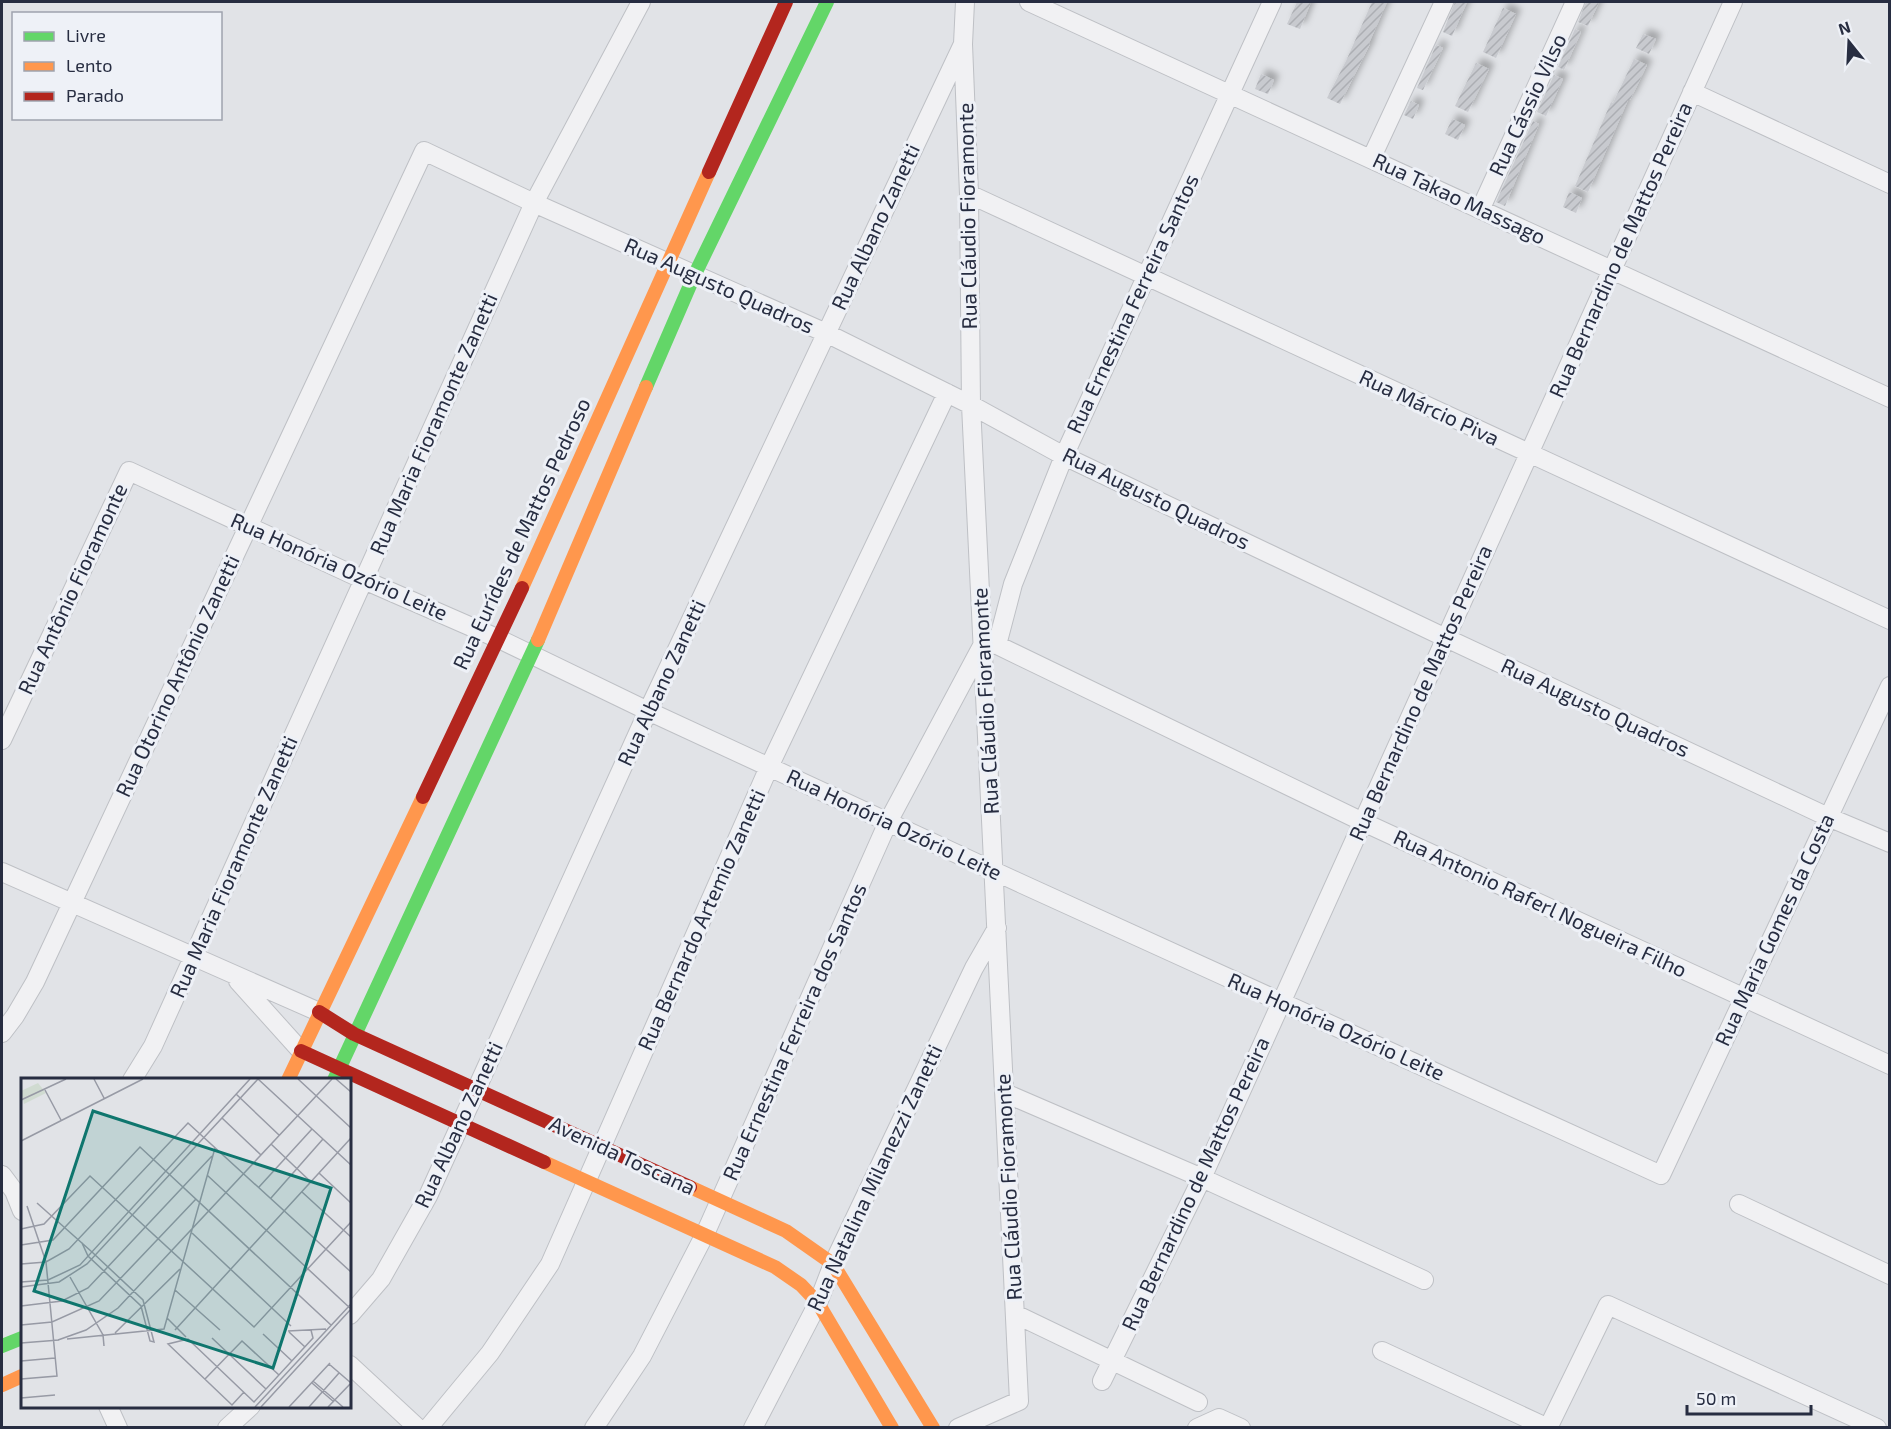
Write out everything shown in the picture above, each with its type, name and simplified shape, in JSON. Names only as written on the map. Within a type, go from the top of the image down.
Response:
[{"type":"street","name":"Rua Maria Fioramonte Zanetti","points":[[133,1078],[153,1046],[534,203],[641,2]]},
{"type":"street","name":"Rua Eurídes de Mattos Pedroso","points":[[289,1078],[499,639],[786,2]]},
{"type":"street","points":[[336,1074],[532,655],[694,276],[826,2]]},
{"type":"street","name":"Rua Cláudio Fioramonte","points":[[958,1428],[1019,1401],[994,871],[990,645],[971,405],[969,194],[963,44],[965,2]]},
{"type":"street","name":"Rua Takao Massago","points":[[1029,2],[1890,398]]},
{"type":"street","name":"Rua Ernestina Ferreira Santos","points":[[990,645],[1064,456],[1272,2]]},
{"type":"street","points":[[1371,159],[1444,2]]},
{"type":"street","name":"Rua Cássio Vilso","points":[[1481,208],[1575,2]]},
{"type":"street","name":"Rua Bernardino de Mattos Pereira","points":[[1102,1381],[1202,1178],[1732,2]]},
{"type":"street","name":"Rua Albano Zanetti","points":[[351,1314],[381,1279],[428,1196],[648,711],[963,44]]},
{"type":"street","points":[[1692,92],[1890,184]]},
{"type":"street","name":"Rua Augusto Quadros","points":[[424,152],[669,262],[694,276],[826,333],[971,405],[1064,456],[1828,817],[1890,843]]},
{"type":"street","name":"Rua Otorino Antônio Zanetti","points":[[2,1034],[35,982],[424,152]]},
{"type":"street","name":"Rua Márcio Piva","points":[[969,194],[1890,620]]},
{"type":"street","name":"Rua Bernardo Artemio Zanetti","points":[[428,1428],[490,1353],[550,1264],[769,767],[947,393]]},
{"type":"street","name":"Rua Honória Ozório Leite","points":[[129,471],[364,580],[499,639],[648,711],[994,871],[1661,1174]]},
{"type":"street","name":"Rua Antônio Fioramonte","points":[[2,740],[129,471]]},
{"type":"street","name":"Rua Antonio Raferl Nogueira Filho","points":[[990,645],[1363,822],[1890,1065]]},
{"type":"street","name":"Rua Ernestina Ferreira dos Santos","points":[[594,1428],[642,1356],[705,1234],[888,822],[990,645]]},
{"type":"street","name":"Rua Maria Gomes da Costa","points":[[1661,1174],[1890,687]]},
{"type":"street","name":"Avenida Toscana","points":[[2,872],[319,1012],[354,1034],[720,1201],[804,1242],[833,1264],[933,1428]]},
{"type":"street","name":"Rua Natalina Milanezzi Zanetti","points":[[753,1428],[818,1303],[833,1264],[974,968],[997,928]]},
{"type":"street","name":"Avenida Toscana","points":[[232,975],[301,1051],[336,1074]]},
{"type":"street","name":"Avenida Toscana","points":[[351,1080],[461,1124],[775,1267],[801,1285],[818,1303],[892,1428]]},
{"type":"street","points":[[1005,1093],[1202,1178],[1424,1280]]},
{"type":"street","points":[[2,1175],[21,1209]]},
{"type":"street","points":[[1739,1204],[1890,1275]]},
{"type":"street","points":[[1382,1350],[1548,1428],[1608,1305],[1877,1428]]},
{"type":"street","points":[[1015,1314],[1198,1402]]},
{"type":"street","points":[[2,1346],[21,1338]]},
{"type":"street","points":[[351,1366],[418,1428]]},
{"type":"street","points":[[2,1385],[21,1376]]},
{"type":"street","points":[[108,1408],[118,1428]]},
{"type":"street","points":[[227,1428],[250,1408]]},
{"type":"street","points":[[1197,1428],[1219,1418],[1241,1428]]},
{"type":"building","points":[[1297,2],[1311,2],[1300,29],[1287,24]]},
{"type":"building","points":[[1372,2],[1387,2],[1370,44],[1340,104],[1327,98]]},
{"type":"building","points":[[1455,2],[1467,2],[1452,36],[1443,32]]},
{"type":"building","points":[[1586,2],[1599,2],[1588,26],[1578,22]]},
{"type":"building","points":[[1503,8],[1516,14],[1496,58],[1483,52]]},
{"type":"building","points":[[1575,29],[1581,32],[1564,70],[1558,67]]},
{"type":"building","points":[[1643,34],[1656,39],[1649,54],[1636,48]]},
{"type":"building","points":[[1436,45],[1443,48],[1423,90],[1417,88]]},
{"type":"building","points":[[1634,59],[1647,65],[1628,100],[1588,192],[1575,186],[1611,102],[1613,103]]},
{"type":"building","points":[[1476,63],[1489,69],[1468,112],[1455,106]]},
{"type":"building","points":[[1261,74],[1274,80],[1268,94],[1255,89]]},
{"type":"building","points":[[1554,75],[1563,79],[1546,116],[1537,112]]},
{"type":"building","points":[[1411,101],[1419,105],[1413,119],[1404,115]]},
{"type":"building","points":[[1452,119],[1465,125],[1458,140],[1445,134]]},
{"type":"building","points":[[1533,121],[1539,124],[1505,206],[1496,202]]},
{"type":"building","points":[[1569,192],[1582,198],[1576,213],[1563,207]]},
{"type":"traffic: fast","points":[[646,387],[694,276],[827,2]]},
{"type":"traffic: fast","points":[[335,1078],[538,640]]},
{"type":"traffic: fast","points":[[2,1346],[21,1338]]},
{"type":"traffic: slow","points":[[522,588],[709,172]]},
{"type":"traffic: slow","points":[[538,640],[646,387]]},
{"type":"traffic: slow","points":[[289,1078],[423,797]]},
{"type":"traffic: slow","points":[[544,1162],[775,1267],[801,1285],[818,1303],[892,1428]]},
{"type":"traffic: slow","points":[[690,1187],[786,1231],[833,1264],[933,1428]]},
{"type":"traffic: slow","points":[[2,1385],[21,1376]]},
{"type":"traffic: jam","points":[[709,172],[786,2]]},
{"type":"traffic: jam","points":[[423,797],[522,588]]},
{"type":"traffic: jam","points":[[319,1012],[354,1034],[690,1187]]},
{"type":"traffic: jam","points":[[301,1051],[544,1162]]}]
